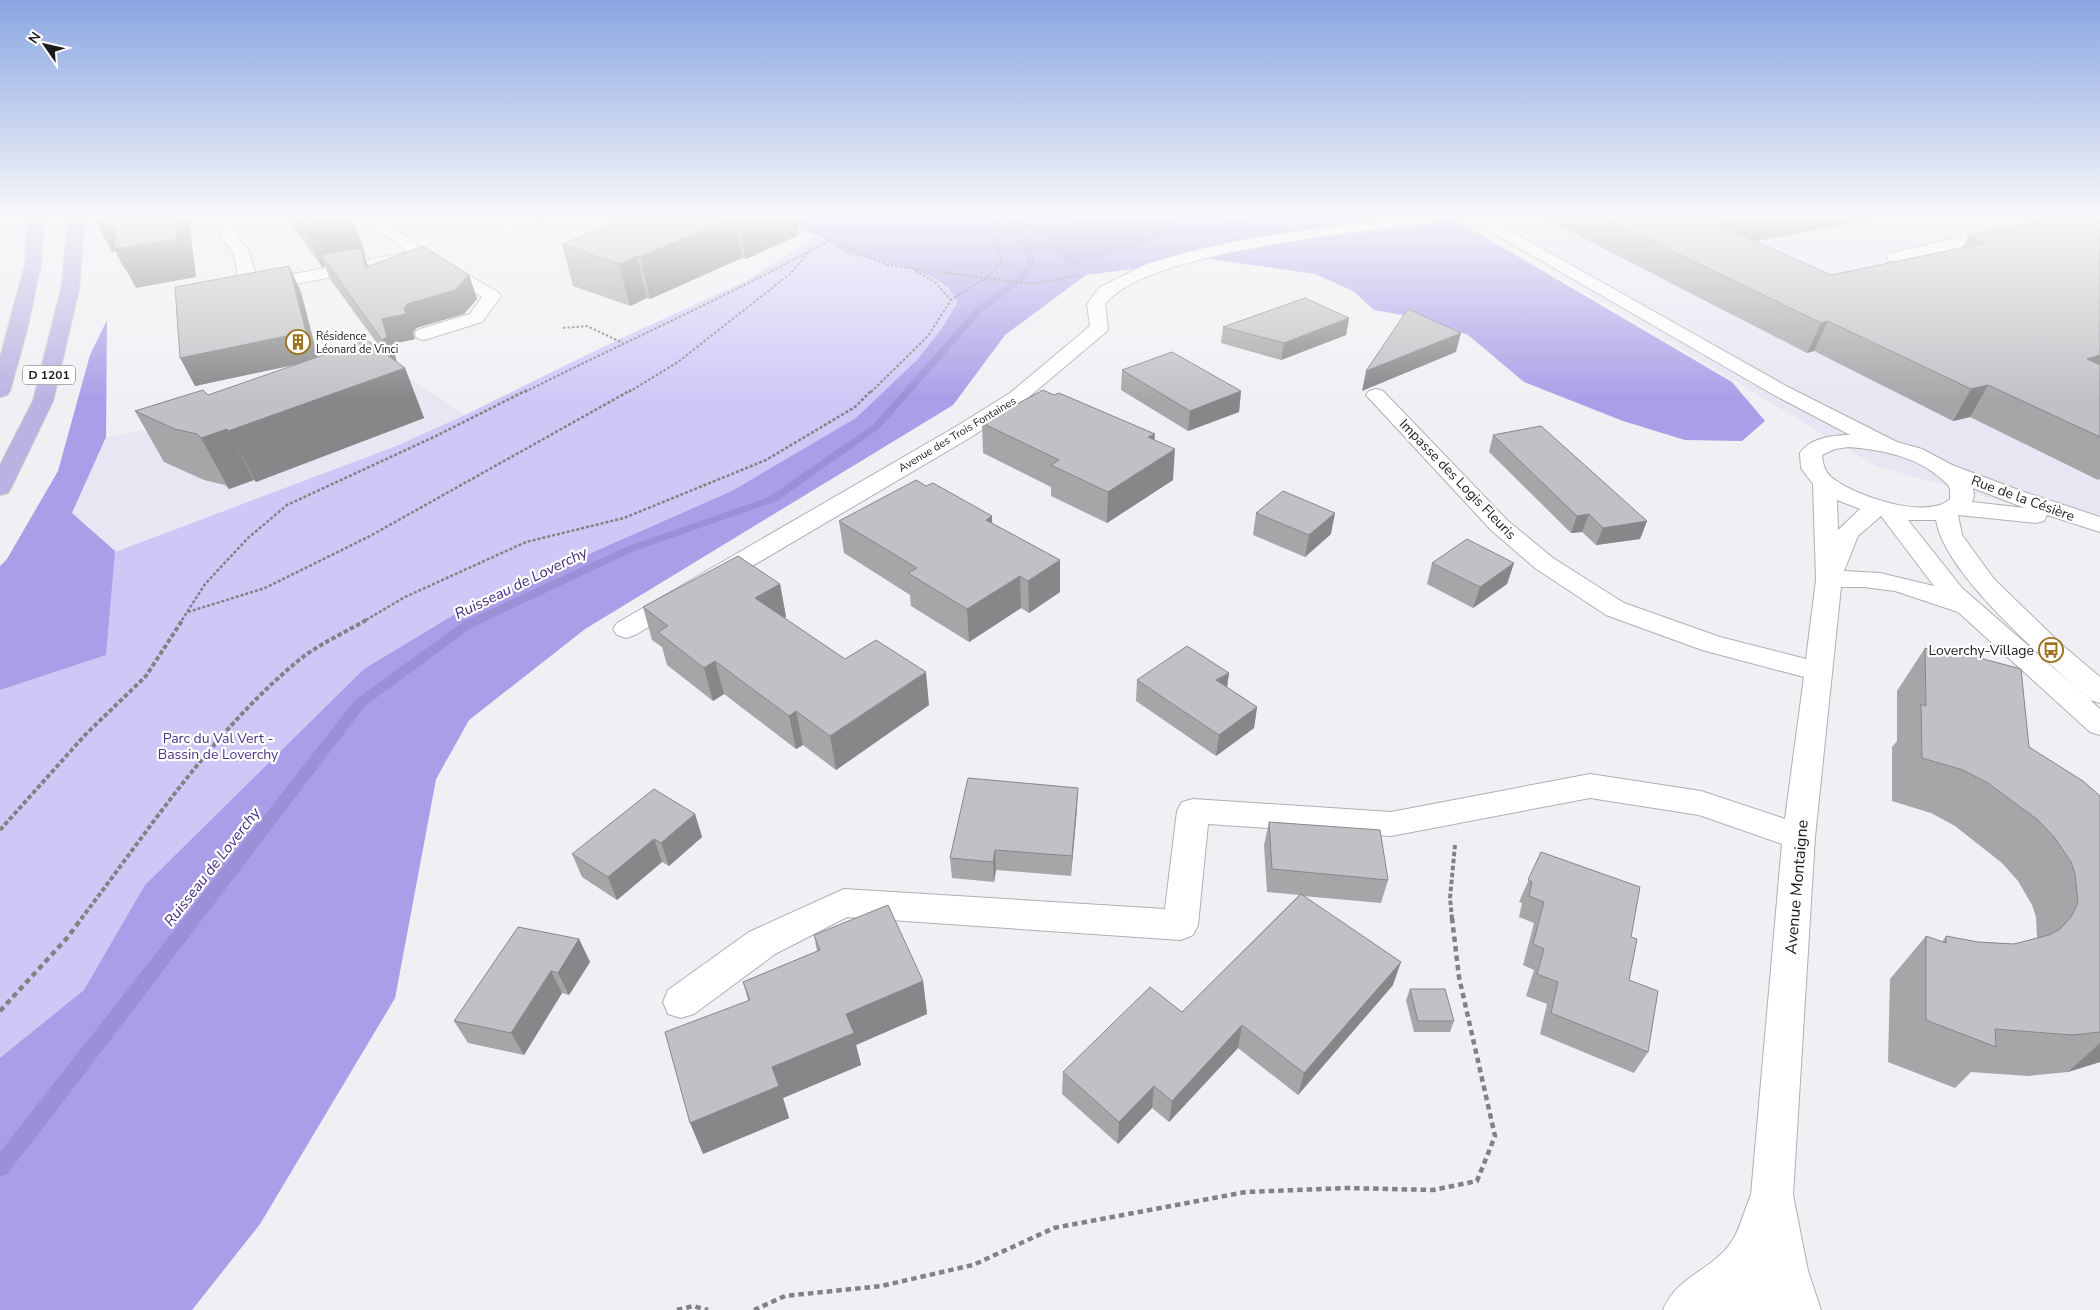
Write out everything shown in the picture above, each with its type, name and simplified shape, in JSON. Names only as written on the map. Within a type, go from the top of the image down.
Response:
[{"type":"main road","name":"D 1201","points":[[0,391],[18,330],[30,277]]},
{"type":"main road","name":"D 1201","points":[[0,488],[43,401],[70,289],[71,277]]},
{"type":"street","points":[[247,277],[250,288],[305,277]]},
{"type":"street","points":[[424,334],[476,318],[492,296],[461,277]]},
{"type":"street","name":"Avenue des Trois Fontaines","points":[[626,629],[965,431],[1018,397],[1099,328],[1096,304],[1106,291],[1134,277]]},
{"type":"street","points":[[1580,277],[1781,391],[1889,446]]},
{"type":"street","points":[[1781,391],[1815,428],[1819,447]]},
{"type":"street","name":"Impasse des Logis Fleuris","points":[[1376,395],[1499,525],[1544,563],[1615,609],[1712,644],[1818,671]]},
{"type":"street","points":[[1889,446],[1848,441],[1819,447],[1811,453],[1810,462],[1814,472],[1824,482],[1847,496],[1882,509],[1953,594],[2100,725]]},
{"type":"street","name":"Rue de la Césière","points":[[1889,446],[1916,455],[1946,470],[2013,496],[2100,525]]},
{"type":"street","points":[[1946,470],[1958,480],[1964,490],[1964,500],[1952,510],[1950,535],[1984,585],[2051,650],[2100,693]]},
{"type":"street","name":"Avenue Montaigne","points":[[1798,1310],[1786,1271],[1772,1195],[1799,837],[1829,580],[1824,482]]},
{"type":"street","name":"Rue de la Césière","points":[[1882,509],[1929,514],[1952,510],[2100,525]]},
{"type":"street","name":"Avenue Montaigne","points":[[1829,580],[1844,536],[1849,528],[1882,509]]},
{"type":"street","points":[[1829,580],[1853,577],[1884,580],[1924,591],[1968,608]]},
{"type":"street","points":[[681,1002],[762,943],[844,903],[1181,926],[1193,811],[1391,824],[1590,786],[1613,788],[1701,803],[1799,837]]},
{"type":"street","name":"Avenue Montaigne","points":[[1698,1303],[1746,1259],[1772,1195]]},
{"type":"street","name":"Avenue Montaigne","points":[[1698,1303],[1740,1286],[1763,1295],[1785,1310]]},
{"type":"path","points":[[0,830],[85,735],[146,676],[205,584],[248,538],[287,505],[436,436],[758,277]]},
{"type":"path","points":[[188,612],[265,588],[362,540],[615,400],[684,357],[786,277]]},
{"type":"path","points":[[926,277],[935,282],[950,300]]},
{"type":"path","points":[[968,277],[1032,284]]},
{"type":"path","points":[[0,1011],[67,938],[208,752],[234,722],[300,659],[404,597],[526,542],[624,518],[766,460],[855,407],[928,336],[950,300],[986,277]]},
{"type":"path","points":[[563,328],[587,326],[623,343]]},
{"type":"path","points":[[754,1310],[785,1296],[881,1286],[973,1265],[1054,1228],[1246,1192],[1347,1188],[1433,1190],[1477,1181],[1495,1136],[1459,977],[1450,898],[1455,843],[1477,808]]},
{"type":"path","points":[[677,1310],[693,1306],[708,1310]]},
{"type":"shaded area","points":[[932,277],[1083,277],[1005,335],[953,405],[585,629],[469,720],[436,779],[395,998],[260,1224],[192,1310],[0,1310],[0,1058],[84,990],[145,885],[364,669],[462,610],[732,491],[856,418],[917,360],[943,327],[958,302],[948,287]]},
{"type":"shaded area","points":[[1322,277],[1553,277],[1732,382],[1765,421],[1742,441],[1685,440],[1623,421],[1524,382],[1468,335],[1424,319],[1374,310],[1353,291]]},
{"type":"shaded area","points":[[1561,277],[2100,277],[2100,529],[1876,466]]},
{"type":"shaded area","points":[[107,320],[106,437],[72,513],[115,551],[106,655],[0,690],[0,566],[7,559],[58,471],[90,355]]},
{"type":"shaded area","points":[[377,357],[465,415],[394,447],[115,551],[72,513],[106,437],[170,426]]},
{"type":"green space","name":"Parc du Val Vert - Bassin de Loverchy","points":[[752,277],[1083,277],[1005,335],[953,405],[585,629],[469,720],[436,779],[395,998],[260,1224],[192,1310],[0,1310],[0,595],[394,447]]},
{"type":"building","points":[[229,277],[292,277],[306,332],[180,358],[175,287]]},
{"type":"building","points":[[337,277],[467,277],[455,290],[407,304],[404,309],[406,314],[382,319],[387,337],[382,340]]},
{"type":"building","points":[[1727,277],[2100,277],[2100,355],[2087,359],[2100,365],[2100,437],[1988,385],[1971,389],[1828,321],[1821,323]]},
{"type":"building","points":[[1305,298],[1349,318],[1284,343],[1223,327]]},
{"type":"building","points":[[1408,309],[1461,333],[1366,371]]},
{"type":"building","points":[[367,340],[405,368],[228,431],[227,429],[201,438],[197,434],[175,429],[135,411],[203,390],[208,395]]},
{"type":"building","points":[[1172,352],[1241,391],[1190,411],[1122,370]]},
{"type":"building","points":[[1043,390],[1054,395],[1059,393],[1155,434],[1148,437],[1175,449],[1108,492],[1051,465],[1059,460],[982,423]]},
{"type":"building","points":[[1541,426],[1647,521],[1603,528],[1589,514],[1577,516],[1493,435]]},
{"type":"building","points":[[916,480],[926,486],[933,483],[992,516],[986,520],[1060,560],[1028,581],[1020,576],[967,609],[908,573],[917,568],[839,521]]},
{"type":"building","points":[[1283,491],[1335,513],[1309,535],[1256,513]]},
{"type":"building","points":[[1467,539],[1514,563],[1480,587],[1432,563]]},
{"type":"building","points":[[738,556],[780,584],[755,598],[845,659],[876,640],[926,672],[830,736],[796,711],[789,716],[715,661],[704,668],[658,632],[668,626],[643,607]]},
{"type":"building","points":[[1187,646],[1229,673],[1216,680],[1257,707],[1219,735],[1137,680]]},
{"type":"building","points":[[1925,648],[1946,654],[1946,649],[2021,669],[2029,747],[2083,781],[2100,796],[2100,1032],[2072,1035],[1995,1029],[1996,1047],[1926,1020],[1926,936],[1946,943],[1946,936],[1978,942],[2014,944],[2049,935],[2060,929],[2071,917],[2078,903],[2075,874],[2071,862],[2055,838],[2038,820],[1988,783],[1963,770],[1922,758],[1921,704],[1926,706]]},
{"type":"building","points":[[968,778],[1078,788],[1072,856],[995,850],[993,862],[950,858]]},
{"type":"building","points":[[654,789],[695,814],[661,843],[654,839],[608,877],[572,854]]},
{"type":"building","points":[[1269,822],[1380,830],[1388,880],[1272,869]]},
{"type":"building","points":[[1541,852],[1640,887],[1631,937],[1637,939],[1629,980],[1658,991],[1648,1052],[1551,1013],[1558,982],[1537,974],[1544,949],[1533,944],[1544,902],[1529,896],[1532,882],[1528,880]]},
{"type":"building","points":[[1301,894],[1401,962],[1304,1073],[1242,1025],[1172,1101],[1154,1086],[1119,1122],[1063,1072],[1150,987],[1182,1012]]},
{"type":"building","points":[[888,905],[923,981],[846,1014],[854,1033],[772,1067],[779,1086],[690,1123],[665,1032],[750,1000],[743,982],[820,950],[814,935]]},
{"type":"building","points":[[518,927],[579,939],[558,973],[551,971],[511,1033],[454,1021]]},
{"type":"building","points":[[1410,989],[1445,989],[1454,1021],[1418,1021]]},
{"type":"waterway","name":"Ruisseau de Loverchy","points":[[0,1167],[47,1109],[360,703],[467,625],[630,549],[773,499],[877,426],[979,310],[1021,277]]},
{"type":"place","name":"Résidence Léonard de Vinci","points":[[298,342]]},
{"type":"place","name":"Loverchy-Village","points":[[2051,650]]}]
